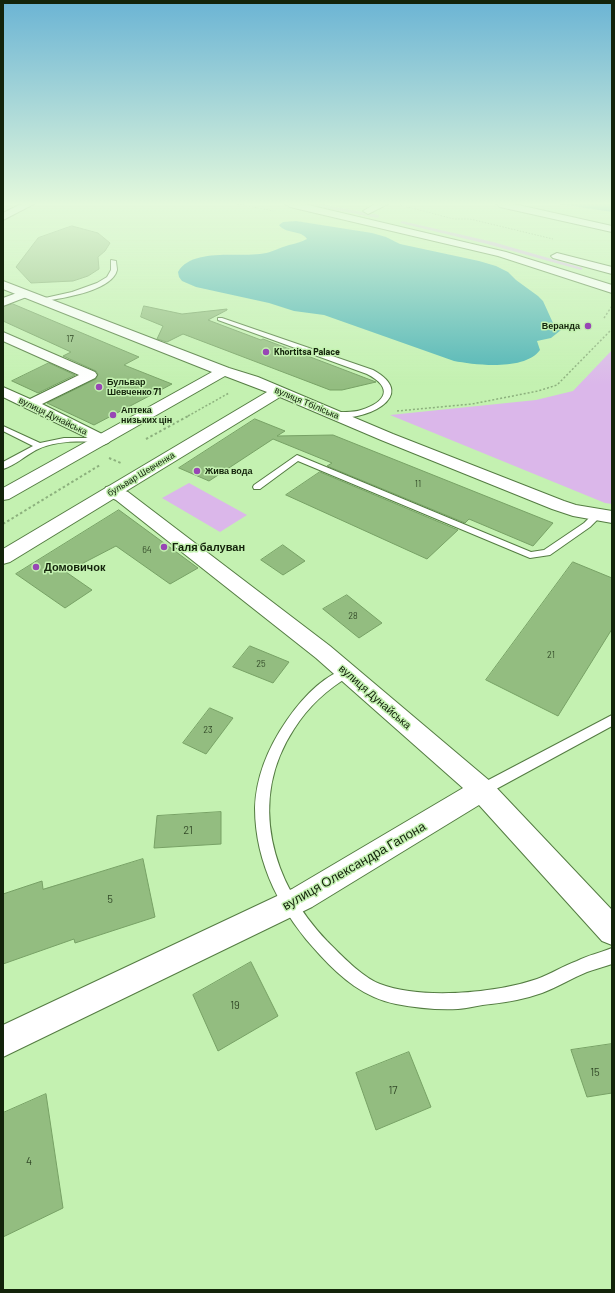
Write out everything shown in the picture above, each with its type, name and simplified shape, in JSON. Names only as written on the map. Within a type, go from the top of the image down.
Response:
[{"type":"street","points":[[535,264],[612,289]]},
{"type":"street","points":[[562,273],[578,272],[587,268],[582,264]]},
{"type":"street","points":[[585,264],[612,271]]},
{"type":"street","points":[[612,276],[606,278],[606,282],[612,289]]},
{"type":"street","name":"вулиця Тбіліська","points":[[3,285],[224,371],[253,380],[335,415],[558,505],[604,516]]},
{"type":"street","points":[[3,302],[25,294]]},
{"type":"street","points":[[3,336],[90,375],[30,404]]},
{"type":"street","points":[[3,495],[224,371]]},
{"type":"street","name":"вулиця Дунайська","points":[[3,391],[103,440]]},
{"type":"street","name":"бульвар Шевченка","points":[[3,558],[279,391]]},
{"type":"street","name":"вулиця Дунайська","points":[[112,491],[122,496],[154,520],[323,652],[482,790],[612,931]]},
{"type":"street","name":"вулиця Олександра Гапона","points":[[3,1041],[289,905],[482,790]]},
{"type":"lane","points":[[39,300],[70,295],[101,283],[112,274],[114,269],[113,264]]},
{"type":"lane","points":[[220,319],[370,372],[388,384],[390,390],[388,395],[378,404],[363,412],[335,415]]},
{"type":"lane","points":[[3,428],[40,446]]},
{"type":"lane","points":[[3,466],[40,446],[58,441],[77,439],[103,440]]},
{"type":"lane","points":[[257,487],[296,458],[530,555],[547,553],[587,525],[604,516]]},
{"type":"lane","points":[[346,673],[333,680],[306,704],[290,723],[276,745],[267,770],[262,797],[262,826],[267,855],[278,886],[295,916],[317,944],[346,970],[378,992],[411,998],[448,1002],[518,993],[550,982],[582,966],[612,956]]},
{"type":"lane","name":"вулиця Олександра Гапона","points":[[482,790],[612,720]]},
{"type":"path","points":[[604,318],[612,305]]},
{"type":"path","points":[[391,412],[403,409],[472,404],[538,391],[557,385],[612,328]]},
{"type":"path","points":[[145,440],[253,380]]},
{"type":"path","points":[[3,524],[118,455]]},
{"type":"shaded area","points":[[561,264],[570,264],[583,268],[581,270]]},
{"type":"shaded area","points":[[612,350],[612,504],[605,503],[390,415],[536,400],[573,391]]},
{"type":"shaded area","points":[[189,483],[247,515],[220,532],[162,498]]},
{"type":"water","points":[[184,264],[490,264],[508,272],[516,280],[538,296],[543,301],[553,323],[561,330],[551,338],[537,341],[540,350],[533,357],[523,361],[499,365],[463,363],[324,315],[294,311],[269,303],[196,287],[182,281],[178,272]]},
{"type":"building","points":[[18,264],[99,264],[99,269],[88,276],[73,281],[31,283],[16,267]]},
{"type":"building","points":[[13,304],[139,357],[124,365],[172,384],[94,425],[47,403],[96,379],[98,374],[96,371],[63,356],[71,352],[3,321],[3,307]]},
{"type":"building","name":"Khortitsa Palace","points":[[144,306],[182,314],[227,309],[208,320],[261,340],[263,339],[376,382],[342,390],[330,390],[183,334],[167,342],[157,339],[163,326],[141,317]]},
{"type":"building","points":[[49,363],[75,375],[38,393],[12,381]]},
{"type":"building","points":[[255,419],[285,431],[277,436],[333,435],[553,523],[533,546],[469,519],[465,523],[327,466],[332,463],[273,439],[209,481],[179,468]]},
{"type":"building","points":[[320,472],[458,530],[427,559],[286,495]]},
{"type":"building","points":[[119,510],[198,568],[170,584],[116,546],[66,572],[92,590],[65,608],[16,574]]},
{"type":"building","points":[[283,545],[305,561],[283,575],[261,560]]},
{"type":"building","points":[[573,562],[612,578],[612,629],[558,716],[486,680]]},
{"type":"building","points":[[347,595],[382,623],[359,638],[323,609]]},
{"type":"building","points":[[250,646],[289,662],[273,683],[233,667]]},
{"type":"building","points":[[210,708],[233,718],[206,754],[183,743]]},
{"type":"building","points":[[221,812],[221,844],[154,848],[157,816]]},
{"type":"building","points":[[143,859],[155,917],[75,943],[74,939],[3,964],[3,894],[42,881],[43,889]]},
{"type":"building","points":[[251,962],[278,1016],[218,1051],[193,995]]},
{"type":"building","points":[[612,1044],[612,1093],[587,1097],[571,1050]]},
{"type":"building","points":[[409,1052],[431,1107],[376,1130],[356,1073]]},
{"type":"building","points":[[46,1094],[63,1208],[3,1237],[3,1113]]},
{"type":"place","name":"Веранда","points":[[588,326]]},
{"type":"place","name":"Khortitsa Palace","points":[[266,352]]},
{"type":"place","name":"Бульвар Шевченко 71","points":[[99,387]]},
{"type":"place","name":"Аптека низьких цін","points":[[113,415]]},
{"type":"place","name":"Жива вода","points":[[197,471]]},
{"type":"place","name":"Галя балуван","points":[[164,547]]},
{"type":"place","name":"Домовичок","points":[[36,567]]}]
